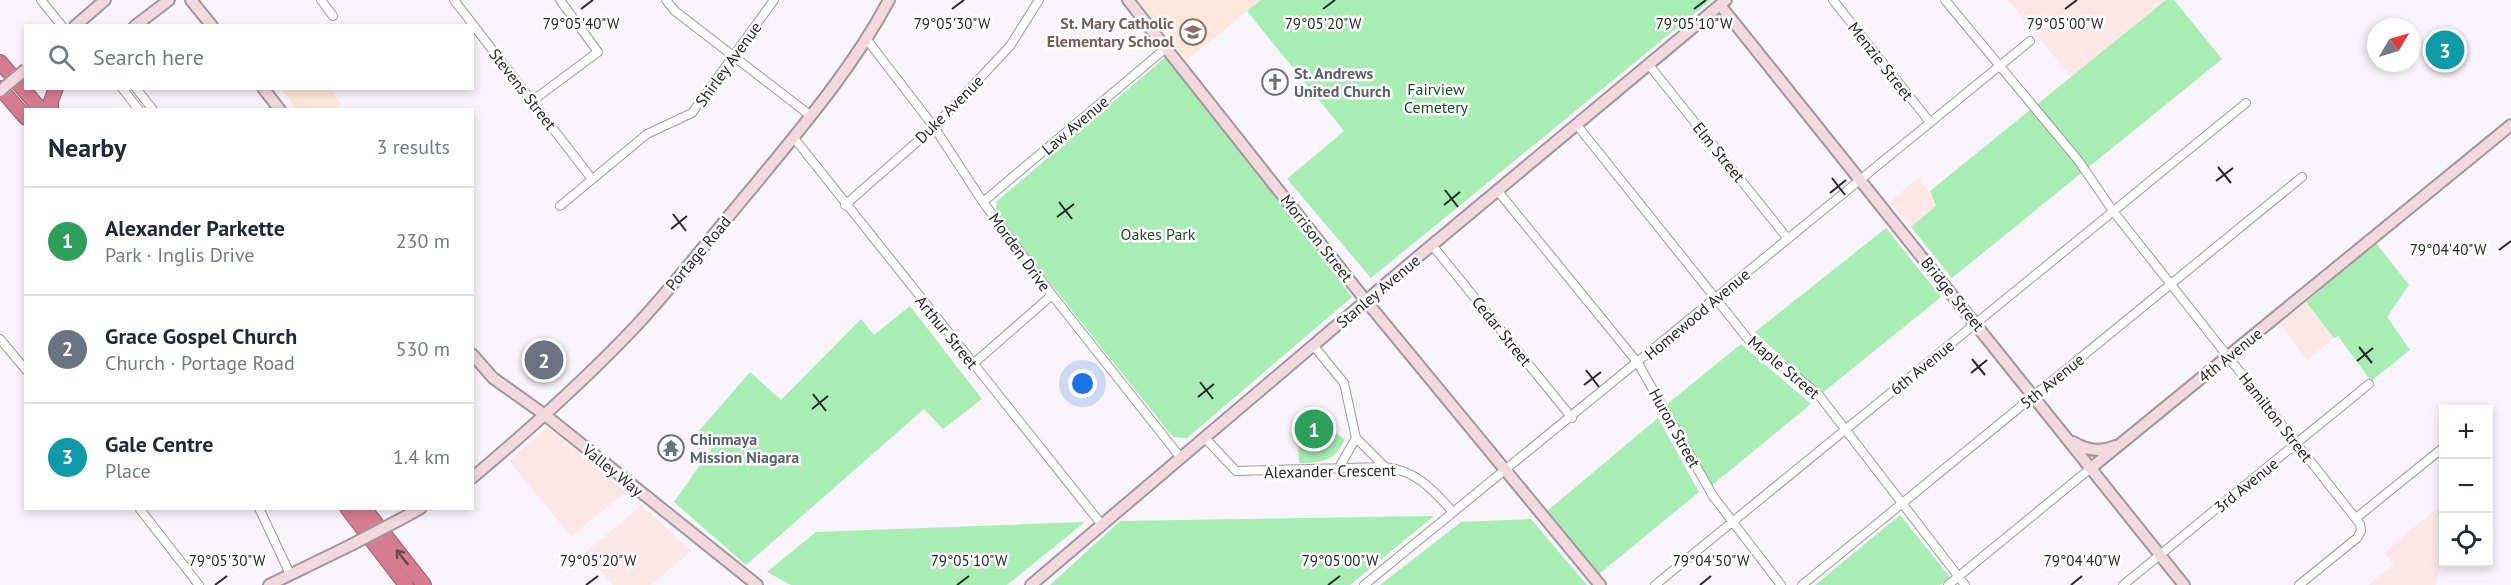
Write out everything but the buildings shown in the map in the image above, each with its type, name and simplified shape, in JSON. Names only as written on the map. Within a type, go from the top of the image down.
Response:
[{"type":"highway","points":[[0,62],[22,84]]},
{"type":"highway","points":[[0,89],[24,116]]},
{"type":"highway","points":[[26,90],[40,108]]},
{"type":"highway","points":[[51,108],[55,90]]},
{"type":"highway","points":[[349,510],[406,585]]},
{"type":"highway","points":[[366,510],[424,585]]},
{"type":"street","points":[[41,0],[60,24]]},
{"type":"street","points":[[77,24],[105,0]]},
{"type":"street","points":[[153,12],[162,0]]},
{"type":"street","points":[[138,24],[169,0]]},
{"type":"street","points":[[191,0],[210,24]]},
{"type":"street","points":[[321,0],[333,16]]},
{"type":"street","name":"Stevens Street","points":[[454,0],[473,24]]},
{"type":"street","points":[[532,101],[598,51],[560,0]]},
{"type":"street","points":[[666,0],[675,11],[811,116]]},
{"type":"street","name":"Shirley Avenue","points":[[560,206],[591,178],[647,134],[692,113],[774,0]]},
{"type":"street","name":"Portage Road","points":[[474,476],[544,415],[635,326],[794,138],[868,41],[889,0]]},
{"type":"street","name":"Duke Avenue","points":[[845,204],[934,126],[1010,46],[1039,0]]},
{"type":"street","name":"Morrison Street","points":[[1128,0],[1366,301],[1600,585]]},
{"type":"street","name":"Menzie Street","points":[[1833,0],[1929,121]]},
{"type":"street","points":[[1945,0],[1998,67]]},
{"type":"street","name":"Stanley Avenue","points":[[1031,585],[1497,190],[1723,3]]},
{"type":"street","name":"Bridge Street","points":[[1723,3],[2184,585]]},
{"type":"street","name":"Stevens Street","points":[[474,26],[591,178]]},
{"type":"street","name":"Morden Drive","points":[[868,41],[934,126],[983,202],[1052,296],[1181,458]]},
{"type":"street","name":"Homewood Avenue","points":[[1364,585],[1507,471],[1929,121],[2030,41]]},
{"type":"street","name":"Law Avenue","points":[[983,202],[1166,48]]},
{"type":"street","name":"Elm Street","points":[[1649,65],[1788,239]]},
{"type":"street","name":"Hamilton Street","points":[[1998,67],[2078,160],[2114,212],[2356,518]]},
{"type":"street","points":[[0,89],[24,71]]},
{"type":"street","points":[[124,90],[137,108]]},
{"type":"street","points":[[138,90],[151,108]]},
{"type":"street","points":[[265,90],[278,108]]},
{"type":"street","name":"6th Avenue","points":[[1655,585],[2246,103]]},
{"type":"street","name":"Maple Street","points":[[1576,124],[1748,339],[1818,394],[1965,585]]},
{"type":"street","name":"4th Avenue","points":[[1948,585],[2511,125]]},
{"type":"street","name":"Arthur Street","points":[[794,138],[1102,525]]},
{"type":"street","name":"5th Avenue","points":[[1802,585],[2302,177]]},
{"type":"street","name":"Huron Street","points":[[1497,190],[1638,363],[1713,496],[1781,585]]},
{"type":"street","name":"Cedar Street","points":[[1432,245],[1572,417]]},
{"type":"street","points":[[973,364],[1052,296]]},
{"type":"street","points":[[0,339],[24,368]]},
{"type":"street","points":[[1313,345],[1344,383],[1356,438],[1385,467]]},
{"type":"street","name":"Valley Way","points":[[474,356],[493,378],[544,415],[757,585]]},
{"type":"street","name":"3rd Avenue","points":[[2123,585],[2369,384]]},
{"type":"street","name":"Alexander Crescent","points":[[1205,438],[1236,471],[1385,467],[1414,475],[1426,483],[1453,512]]},
{"type":"street","points":[[1338,469],[1356,438]]},
{"type":"street","points":[[2067,438],[2092,450],[2106,450],[2121,444]]},
{"type":"street","points":[[2299,585],[2355,540],[2362,528],[2356,518],[2439,451]]},
{"type":"street","points":[[141,510],[199,585]]},
{"type":"street","points":[[260,510],[290,574]]},
{"type":"street","points":[[269,585],[417,510]]},
{"type":"shaded area","name":"St. Mary Catholic Elementary School","points":[[1138,0],[1261,0],[1187,60]]},
{"type":"shaded area","points":[[2008,0],[2166,0],[2071,77]]},
{"type":"shaded area","points":[[282,90],[331,90],[341,103],[334,108],[296,108]]},
{"type":"shaded area","points":[[1919,177],[1937,206],[1911,227],[1890,202]]},
{"type":"shaded area","points":[[2306,302],[2334,338],[2307,360],[2280,323]]},
{"type":"shaded area","points":[[547,427],[626,492],[571,536],[509,461]]},
{"type":"shaded area","points":[[642,505],[691,551],[651,585],[613,585],[585,553]]},
{"type":"shaded area","points":[[2439,506],[2440,567],[2436,585],[2368,585],[2394,564],[2384,553]]},
{"type":"green space","name":"Fairview Cemetery","points":[[1261,0],[1711,0],[1371,278],[1287,179],[1344,131],[1247,11]]},
{"type":"green space","points":[[2166,0],[2174,0],[2222,59],[1952,278],[1911,227],[1936,206],[1930,191]]},
{"type":"green space","name":"Oakes Park","points":[[1168,55],[1352,297],[1187,438],[1173,437],[997,217],[996,202]]},
{"type":"green space","points":[[1886,228],[1941,297],[1821,394],[1755,332]]},
{"type":"green space","points":[[2376,243],[2409,285],[2387,317],[2410,350],[2371,381],[2338,336],[2334,338],[2306,302]]},
{"type":"green space","points":[[910,306],[982,399],[943,429],[924,409],[746,565],[674,502],[714,445],[698,432],[750,372],[781,400],[861,319],[874,335]]},
{"type":"green space","points":[[1741,344],[1811,404],[1711,486],[1666,405]]},
{"type":"green space","points":[[1304,414],[1345,439],[1337,452],[1327,459],[1299,463],[1297,420]]},
{"type":"green space","points":[[1658,418],[1699,492],[1599,574],[1546,512]]},
{"type":"green space","points":[[1900,515],[1950,577],[1940,585],[1815,585]]},
{"type":"green space","points":[[1434,516],[1350,585],[1050,585],[1120,521]]},
{"type":"green space","points":[[1531,519],[1587,585],[1380,585],[1461,522]]},
{"type":"green space","points":[[1085,522],[1007,585],[791,585],[767,572],[816,532]]},
{"type":"place","name":"St. Mary Catholic Elementary School","points":[[1193,32]]},
{"type":"place","name":"Gale Centre","points":[[2445,50]]},
{"type":"place","name":"St. Andrews United Church","points":[[1275,82]]},
{"type":"place","name":"Grace Gospel Church","points":[[544,360]]},
{"type":"place","name":"Alexander Parkette","points":[[1314,429]]},
{"type":"place","name":"Chinmaya Mission Niagara","points":[[671,448]]}]
